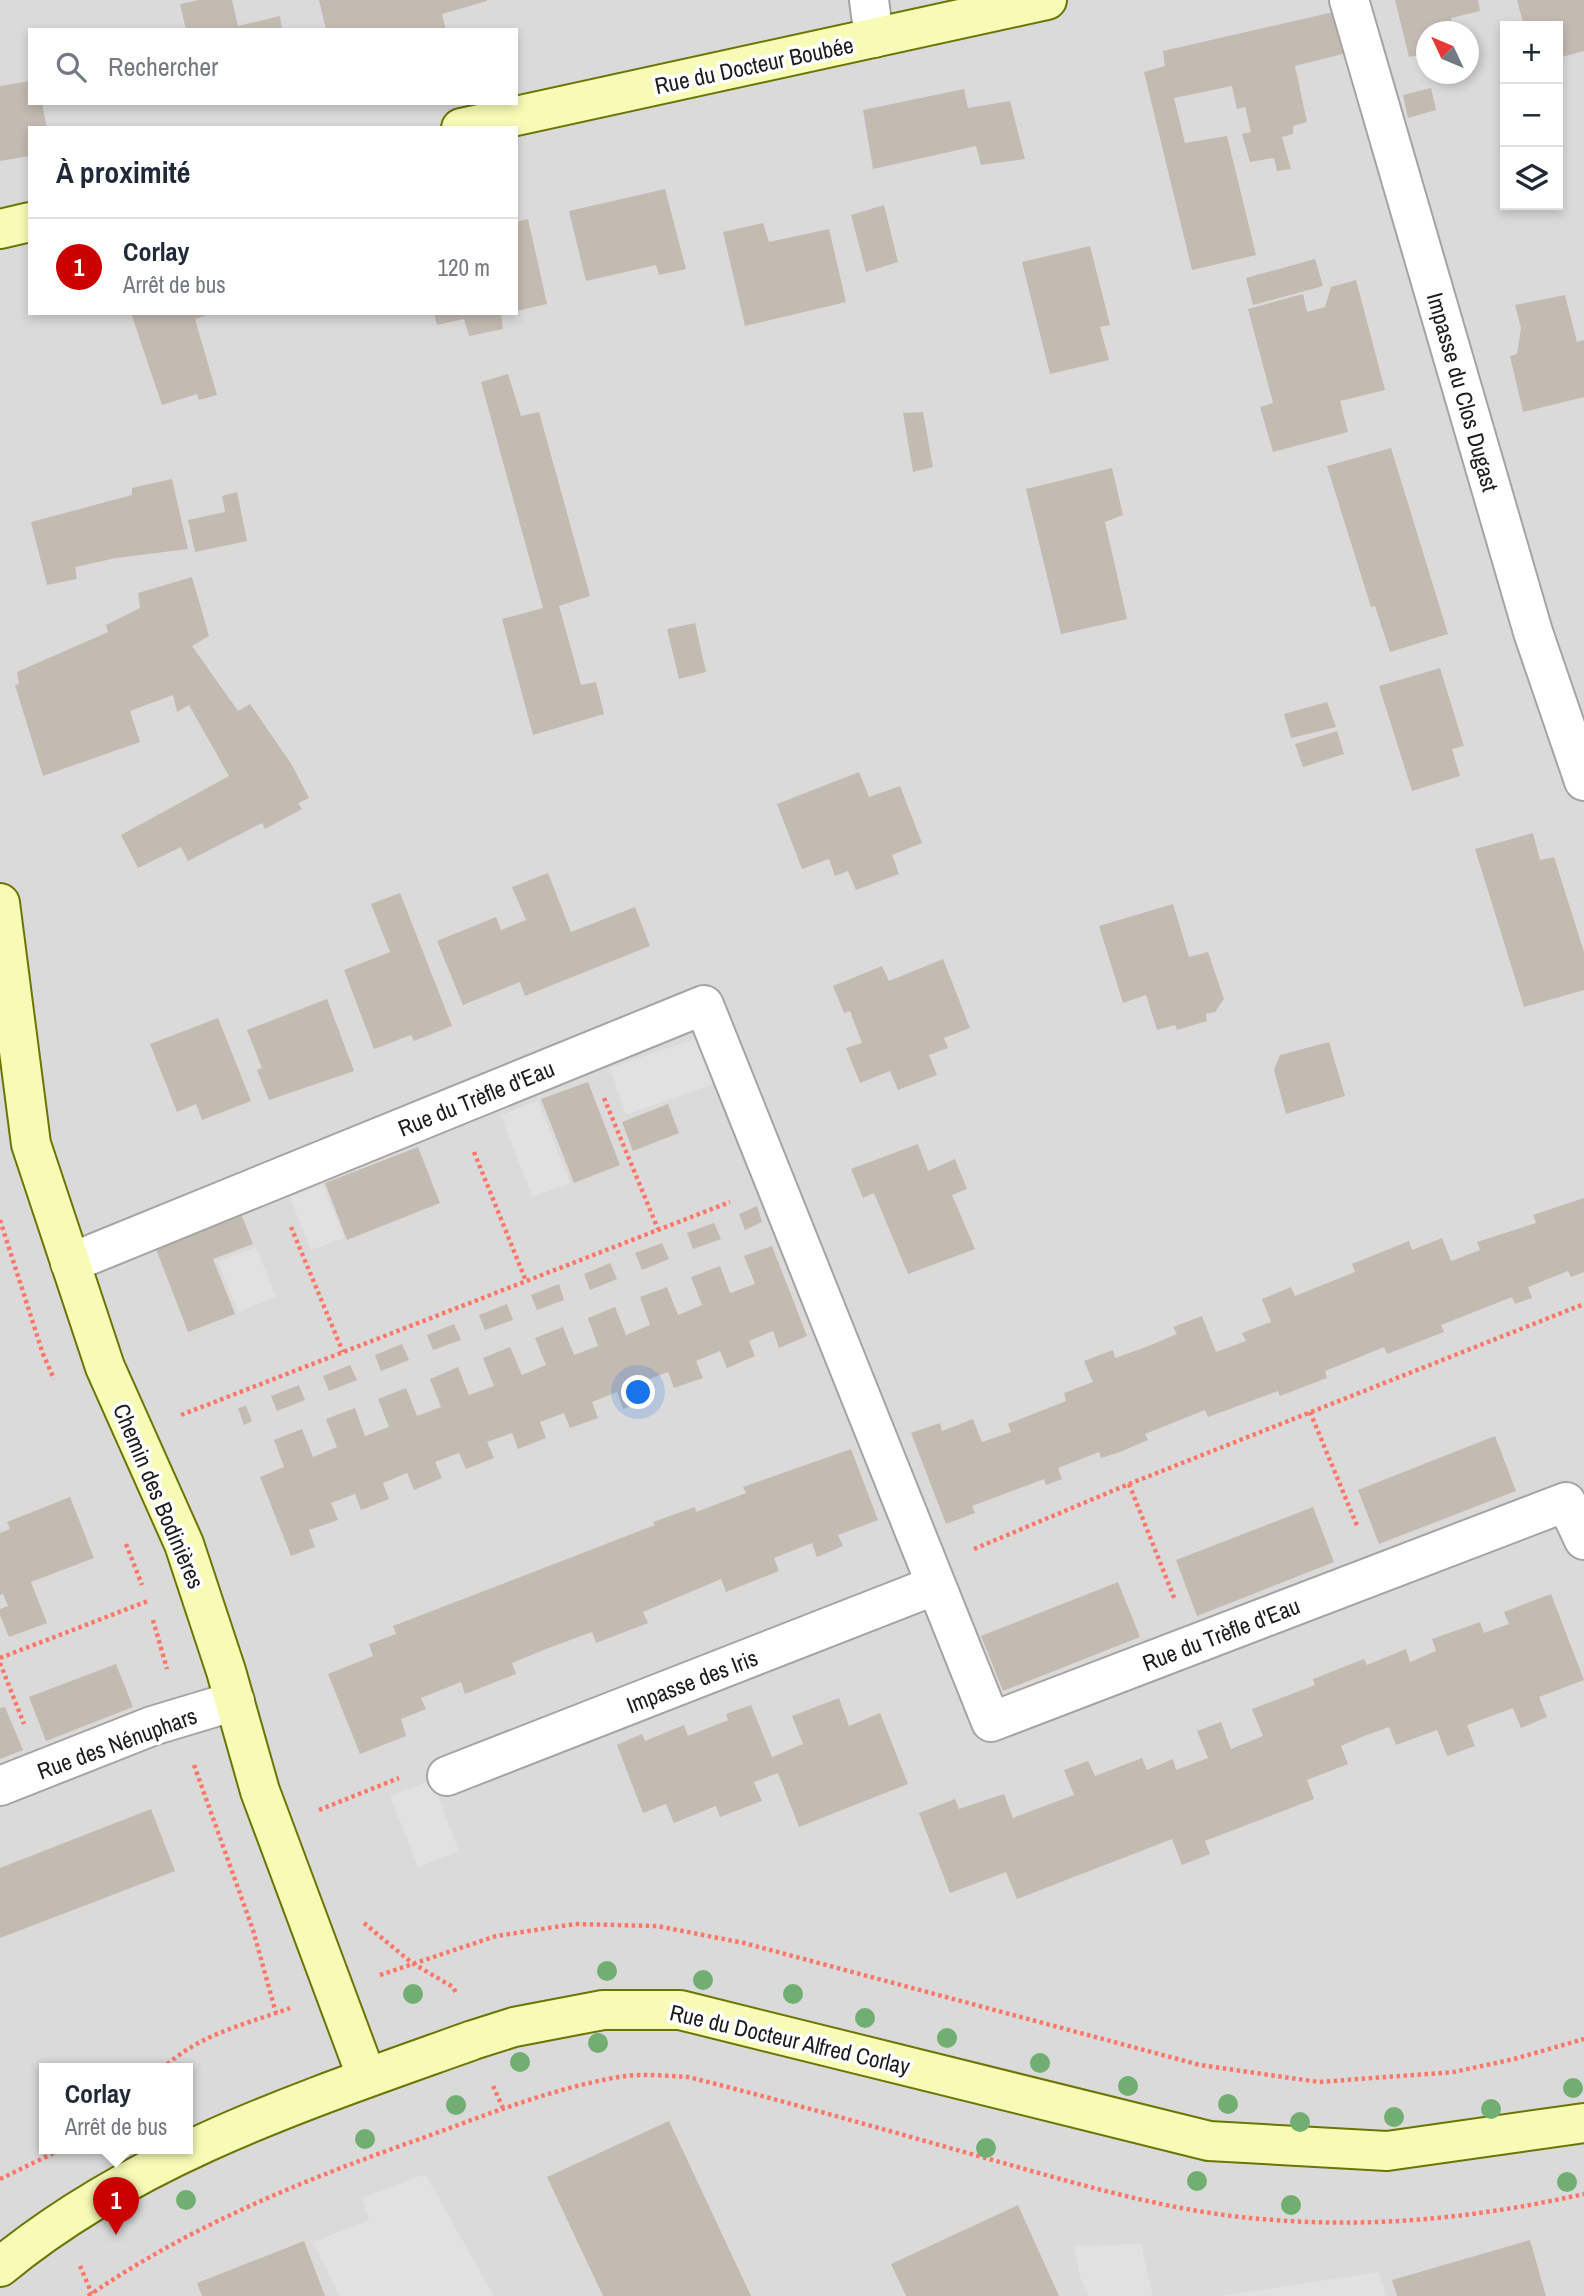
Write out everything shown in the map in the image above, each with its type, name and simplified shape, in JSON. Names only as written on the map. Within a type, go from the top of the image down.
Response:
[{"type":"street","points":[[869,0],[874,38]]},
{"type":"street","name":"Rue du Docteur Boubée","points":[[470,126],[1047,0]]},
{"type":"street","name":"Impasse du Clos Dugast","points":[[1349,0],[1533,632],[1584,781]]},
{"type":"street","points":[[0,229],[28,222]]},
{"type":"street","name":"Chemin des Bodinières","points":[[0,903],[31,1144],[105,1367],[184,1544],[235,1701],[260,1791],[367,2078]]},
{"type":"street","name":"Rue du Trèfle d'Eau","points":[[69,1263],[704,1005],[991,1722],[1566,1502],[1584,1540]]},
{"type":"street","name":"Impasse des Iris","points":[[447,1776],[932,1576]]},
{"type":"street","name":"Rue des Nénuphars","points":[[0,1786],[178,1718],[235,1701]]},
{"type":"street","name":"Rue du Docteur Alfred Corlay","points":[[193,2149],[233,2130],[367,2078],[514,2027],[603,2010],[680,2010],[1209,2141],[1387,2151],[1584,2123]]},
{"type":"street","name":"Rue du Docteur Alfred Corlay","points":[[0,2267],[91,2203],[183,2154]]},
{"type":"path","points":[[586,1053],[658,1230]]},
{"type":"path","points":[[455,1106],[526,1281]]},
{"type":"path","points":[[272,1179],[343,1352]]},
{"type":"path","points":[[173,1418],[776,1184]]},
{"type":"path","points":[[0,1220],[43,1354],[58,1390]]},
{"type":"path","points":[[932,1576],[1129,1484],[1584,1304]]},
{"type":"path","points":[[1310,1412],[1378,1575]]},
{"type":"path","points":[[1129,1484],[1193,1645]]},
{"type":"path","points":[[123,1537],[148,1601],[178,1718],[253,1930],[276,2013]]},
{"type":"path","points":[[42,1770],[0,1661],[148,1601]]},
{"type":"path","points":[[315,1811],[433,1764],[447,1776]]},
{"type":"path","points":[[88,2296],[141,2260],[195,2230],[307,2179],[528,2099],[622,2076],[688,2077],[1087,2187],[1205,2211],[1272,2220],[1356,2223],[1434,2221],[1524,2208],[1584,2194]]},
{"type":"path","points":[[0,2179],[52,2154]]},
{"type":"shaded area","points":[[0,0],[1584,0],[1584,2296],[0,2296]]},
{"type":"shaded area","points":[[697,1038],[713,1084],[626,1115],[610,1068]]},
{"type":"shaded area","points":[[538,1101],[570,1183],[532,1197],[501,1115]]},
{"type":"shaded area","points":[[323,1184],[344,1238],[311,1250],[290,1197]]},
{"type":"shaded area","points":[[256,1247],[276,1297],[238,1312],[218,1262]]},
{"type":"shaded area","points":[[432,1780],[459,1851],[418,1867],[390,1796]]},
{"type":"shaded area","points":[[425,2174],[494,2296],[339,2296],[313,2242],[369,2220],[362,2198]]},
{"type":"shaded area","points":[[1141,2244],[1153,2296],[1089,2296],[1081,2280],[1074,2246]]},
{"type":"shaded area","points":[[1379,2272],[1386,2296],[1220,2296]]},
{"type":"building","points":[[199,0],[232,0],[238,26],[280,16],[282,28],[186,28],[180,4]]},
{"type":"building","points":[[319,0],[487,0],[442,14],[446,28],[326,28]]},
{"type":"building","points":[[1395,0],[1478,0],[1480,11],[1451,18],[1451,21],[1416,21],[1416,56],[1409,57]]},
{"type":"building","points":[[1517,0],[1584,0],[1584,51],[1563,57],[1563,21],[1523,21]]},
{"type":"building","points":[[1338,11],[1347,53],[1295,66],[1307,122],[1293,126],[1293,134],[1282,137],[1291,169],[1277,171],[1274,158],[1250,162],[1242,134],[1251,132],[1245,107],[1237,109],[1232,86],[1174,98],[1185,143],[1227,136],[1256,255],[1192,270],[1144,72],[1165,66],[1163,51]]},
{"type":"building","points":[[28,81],[28,105],[42,105],[47,126],[28,126],[28,156],[0,161],[0,86]]},
{"type":"building","points":[[1431,88],[1436,110],[1408,118],[1403,95]]},
{"type":"building","points":[[964,89],[968,108],[1010,101],[1025,159],[981,165],[976,146],[873,169],[863,110]]},
{"type":"building","points":[[665,189],[686,269],[659,275],[656,265],[586,281],[569,211]]},
{"type":"building","points":[[884,205],[898,262],[866,272],[851,215]]},
{"type":"building","points":[[528,219],[547,304],[518,311],[518,222]]},
{"type":"building","points":[[763,223],[769,242],[829,229],[846,302],[745,326],[723,232]]},
{"type":"building","points":[[1090,246],[1110,325],[1100,327],[1109,360],[1050,374],[1022,262]]},
{"type":"building","points":[[1315,259],[1323,286],[1253,305],[1246,278]]},
{"type":"building","points":[[1356,280],[1385,390],[1340,401],[1348,432],[1273,452],[1260,407],[1273,403],[1248,309],[1303,294],[1307,312],[1325,307],[1331,287]]},
{"type":"building","points":[[1565,295],[1577,342],[1584,340],[1584,397],[1523,412],[1510,356],[1517,354],[1521,328],[1515,305]]},
{"type":"building","points":[[132,315],[208,315],[195,319],[217,395],[199,400],[197,394],[162,405]]},
{"type":"building","points":[[434,315],[501,315],[503,329],[469,336],[464,319],[437,325]]},
{"type":"building","points":[[508,374],[521,416],[539,412],[590,596],[559,606],[581,685],[596,682],[604,714],[533,735],[502,619],[543,608],[481,382]]},
{"type":"building","points":[[923,412],[933,467],[913,472],[903,413]]},
{"type":"building","points":[[1391,448],[1448,634],[1390,652],[1375,606],[1371,607],[1327,466]]},
{"type":"building","points":[[1112,468],[1123,515],[1105,522],[1127,619],[1061,634],[1026,489]]},
{"type":"building","points":[[172,479],[188,549],[116,558],[75,567],[77,579],[47,585],[31,522],[132,495],[132,488]]},
{"type":"building","points":[[237,492],[247,541],[195,552],[188,520],[225,512],[222,496]]},
{"type":"building","points":[[192,577],[209,636],[192,646],[238,711],[250,704],[292,765],[309,798],[298,803],[302,809],[265,829],[262,823],[188,861],[181,847],[138,868],[121,835],[229,776],[189,705],[177,712],[173,695],[130,711],[140,742],[43,776],[15,685],[19,684],[17,672],[108,632],[106,625],[140,608],[138,593]]},
{"type":"building","points":[[695,623],[706,672],[679,679],[667,629]]},
{"type":"building","points":[[1440,668],[1464,746],[1452,749],[1460,776],[1412,791],[1379,686]]},
{"type":"building","points":[[1327,702],[1336,727],[1291,738],[1284,714]]},
{"type":"building","points":[[1337,731],[1344,754],[1303,767],[1295,744]]},
{"type":"building","points":[[859,772],[869,797],[900,786],[922,843],[892,855],[899,874],[856,890],[848,871],[835,876],[829,859],[802,869],[777,804]]},
{"type":"building","points":[[1533,833],[1540,860],[1554,857],[1584,952],[1584,990],[1524,1007],[1475,849]]},
{"type":"building","points":[[548,873],[571,932],[635,907],[650,946],[525,996],[520,982],[463,1005],[437,941],[496,917],[501,930],[526,920],[512,887]]},
{"type":"building","points":[[400,893],[452,1026],[414,1041],[411,1035],[374,1049],[344,970],[390,952],[371,904]]},
{"type":"building","points":[[1173,904],[1189,957],[1208,952],[1224,999],[1215,1012],[1206,1014],[1207,1021],[1177,1030],[1175,1025],[1157,1030],[1146,995],[1123,1003],[1099,926]]},
{"type":"building","points":[[943,959],[970,1028],[944,1038],[948,1048],[929,1055],[937,1075],[898,1090],[890,1071],[860,1083],[846,1048],[862,1043],[850,1011],[844,1013],[833,986],[882,966],[889,981]]},
{"type":"building","points":[[327,999],[354,1071],[269,1100],[257,1070],[262,1068],[247,1030]]},
{"type":"building","points":[[218,1018],[251,1101],[202,1120],[196,1104],[177,1112],[150,1044]]},
{"type":"building","points":[[1329,1042],[1345,1096],[1286,1114],[1274,1070],[1280,1055]]},
{"type":"building","points":[[588,1082],[620,1165],[574,1183],[541,1099]]},
{"type":"building","points":[[668,1104],[679,1133],[633,1151],[622,1122]]},
{"type":"building","points":[[918,1144],[928,1171],[955,1159],[967,1189],[952,1195],[975,1249],[908,1274],[874,1193],[863,1198],[851,1169]]},
{"type":"building","points":[[418,1147],[440,1203],[347,1240],[325,1183]]},
{"type":"building","points":[[1584,1198],[1584,1272],[1571,1277],[1568,1271],[1528,1287],[1532,1298],[1515,1304],[1512,1297],[1441,1325],[1444,1332],[1387,1354],[1384,1347],[1325,1371],[1327,1378],[1280,1396],[1278,1391],[1208,1417],[1205,1410],[1145,1434],[1148,1440],[1120,1452],[1101,1458],[1099,1452],[1058,1468],[1062,1479],[1046,1485],[1044,1479],[972,1506],[975,1513],[946,1524],[911,1433],[940,1423],[942,1431],[973,1419],[982,1442],[1011,1432],[1008,1424],[1066,1401],[1064,1393],[1093,1382],[1084,1361],[1113,1350],[1115,1358],[1146,1347],[1177,1334],[1173,1327],[1202,1316],[1216,1352],[1246,1341],[1242,1333],[1271,1322],[1262,1299],[1291,1287],[1295,1296],[1355,1272],[1352,1264],[1409,1241],[1412,1250],[1442,1238],[1451,1261],[1480,1250],[1477,1242],[1536,1223],[1533,1215]]},
{"type":"building","points":[[757,1206],[762,1222],[745,1230],[739,1214]]},
{"type":"building","points":[[242,1216],[253,1244],[213,1259],[235,1314],[188,1332],[156,1249]]},
{"type":"building","points":[[714,1223],[721,1239],[693,1249],[687,1233]]},
{"type":"building","points":[[662,1243],[669,1259],[642,1270],[635,1253]]},
{"type":"building","points":[[772,1246],[807,1336],[779,1348],[773,1331],[749,1341],[755,1356],[727,1368],[720,1351],[696,1361],[703,1378],[674,1388],[668,1372],[644,1381],[650,1398],[623,1409],[617,1392],[592,1402],[598,1418],[570,1428],[564,1413],[540,1422],[546,1438],[518,1449],[512,1433],[487,1442],[494,1458],[466,1469],[459,1453],[435,1462],[442,1478],[414,1490],[407,1473],[383,1483],[389,1499],[361,1510],[355,1494],[331,1503],[338,1520],[309,1530],[315,1547],[291,1556],[260,1477],[284,1467],[274,1440],[302,1429],[313,1457],[337,1447],[326,1419],[355,1408],[365,1436],[389,1427],[378,1399],[406,1388],[417,1416],[441,1407],[430,1379],[458,1367],[469,1395],[494,1386],[483,1358],[510,1347],[522,1375],[546,1365],[535,1338],[563,1327],[574,1355],[598,1346],[588,1318],[615,1307],[626,1335],[650,1325],[640,1297],[667,1287],[678,1315],[702,1305],[691,1277],[720,1266],[730,1293],[755,1284],[744,1256]]},
{"type":"building","points":[[610,1263],[617,1279],[590,1290],[584,1274]]},
{"type":"building","points":[[559,1284],[564,1300],[537,1310],[531,1295]]},
{"type":"building","points":[[507,1304],[513,1320],[485,1330],[479,1315]]},
{"type":"building","points":[[454,1324],[461,1340],[433,1350],[427,1335]]},
{"type":"building","points":[[402,1344],[409,1360],[381,1371],[375,1355]]},
{"type":"building","points":[[350,1365],[357,1380],[329,1391],[323,1376]]},
{"type":"building","points":[[299,1385],[305,1400],[277,1411],[271,1396]]},
{"type":"building","points":[[246,1406],[252,1421],[244,1425],[238,1408]]},
{"type":"building","points":[[1495,1436],[1516,1491],[1379,1544],[1358,1490]]},
{"type":"building","points":[[851,1449],[878,1520],[838,1535],[843,1546],[817,1557],[812,1543],[774,1558],[779,1571],[726,1592],[721,1579],[643,1612],[648,1623],[596,1643],[592,1632],[551,1647],[512,1663],[516,1674],[465,1694],[461,1682],[421,1698],[426,1709],[401,1719],[406,1736],[360,1754],[328,1674],[373,1656],[369,1644],[396,1634],[393,1626],[655,1525],[653,1522],[695,1507],[696,1512],[746,1493],[743,1487]]},
{"type":"building","points":[[70,1497],[94,1558],[31,1582],[47,1623],[9,1637],[0,1615],[0,1609],[8,1606],[3,1594],[0,1595],[0,1533],[10,1529],[7,1522]]},
{"type":"building","points":[[1313,1507],[1334,1562],[1197,1616],[1176,1560]]},
{"type":"building","points":[[1118,1582],[1140,1637],[1003,1691],[981,1636]]},
{"type":"building","points":[[1551,1594],[1584,1680],[1539,1697],[1547,1717],[1521,1728],[1513,1708],[1467,1725],[1475,1746],[1447,1756],[1437,1730],[1396,1745],[1389,1727],[1364,1736],[1341,1746],[1348,1764],[1307,1780],[1314,1799],[1205,1841],[1210,1854],[1182,1865],[1172,1839],[1017,1899],[1006,1872],[950,1893],[919,1813],[955,1799],[959,1809],[1004,1794],[1013,1818],[1074,1795],[1064,1770],[1088,1761],[1095,1776],[1142,1758],[1147,1770],[1173,1759],[1176,1770],[1208,1758],[1197,1731],[1221,1722],[1231,1749],[1263,1736],[1252,1709],[1315,1685],[1313,1679],[1364,1659],[1367,1665],[1406,1649],[1410,1662],[1436,1651],[1432,1639],[1480,1622],[1484,1633],[1509,1624],[1504,1612]]},
{"type":"building","points":[[116,1664],[133,1707],[46,1741],[29,1697]]},
{"type":"building","points":[[839,1698],[849,1726],[880,1713],[908,1784],[799,1827],[778,1773],[754,1782],[762,1801],[720,1817],[716,1806],[674,1823],[666,1804],[643,1813],[617,1745],[642,1734],[645,1741],[684,1725],[688,1736],[728,1720],[726,1714],[751,1705],[772,1757],[803,1744],[792,1716]]},
{"type":"building","points":[[5,1707],[23,1750],[0,1759],[0,1708]]},
{"type":"building","points":[[151,1809],[175,1871],[0,1938],[0,1868]]},
{"type":"building","points":[[669,2121],[751,2296],[603,2296],[547,2177]]},
{"type":"building","points":[[1018,2205],[1059,2296],[906,2296],[891,2264]]},
{"type":"building","points":[[1530,2240],[1546,2296],[1397,2296],[1392,2280]]},
{"type":"building","points":[[304,2241],[325,2296],[202,2296],[197,2283]]},
{"type":"place","name":"Corlay","points":[[116,2235]]}]
